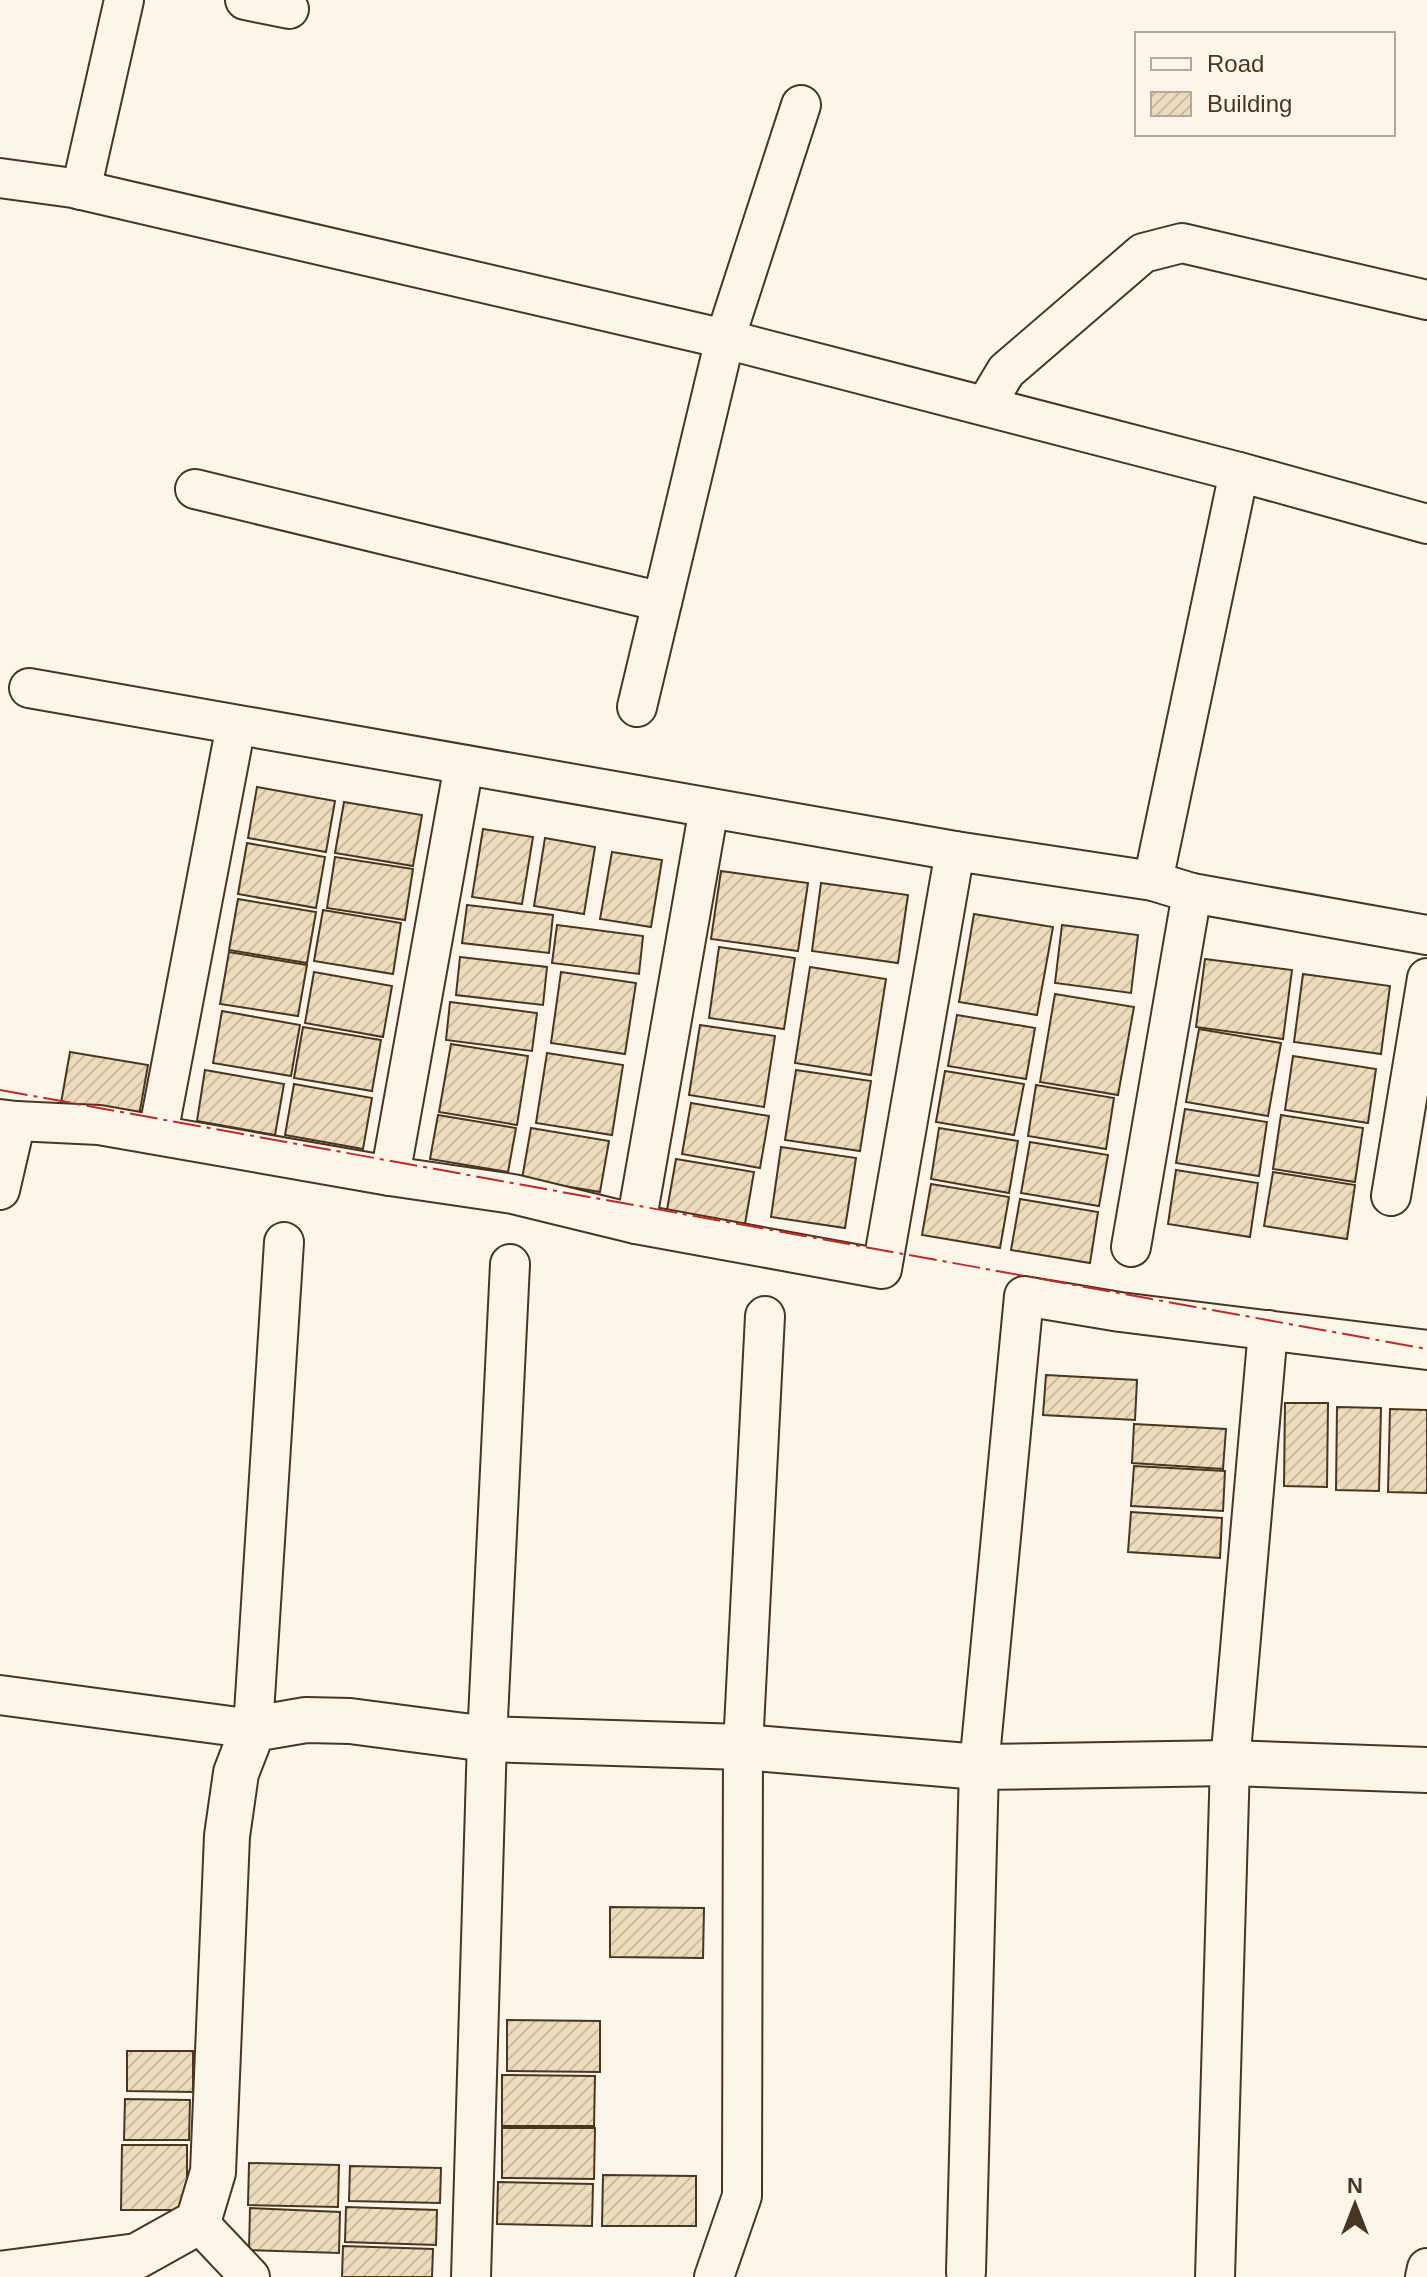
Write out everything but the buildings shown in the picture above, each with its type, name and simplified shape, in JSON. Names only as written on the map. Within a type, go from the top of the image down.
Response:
[{"type":"main road","points":[[0,2274],[137,2256],[198,2222],[213,2172],[227,1836],[236,1773],[253,1729],[306,1720],[350,1721],[487,1739],[743,1747],[979,1767],[1230,1763],[1427,1770]]},
{"type":"street","points":[[81,190],[124,0]]},
{"type":"street","points":[[245,0],[289,9]]},
{"type":"street","points":[[637,707],[725,339],[801,105]]},
{"type":"street","points":[[0,178],[81,190],[725,339],[1427,524]]},
{"type":"street","points":[[985,406],[1006,371],[1143,253],[1182,243],[1427,300]]},
{"type":"street","points":[[1153,881],[1239,472]]},
{"type":"street","points":[[195,489],[662,602]]},
{"type":"street","points":[[29,688],[955,851],[1153,881],[1192,893],[1427,935]]},
{"type":"street","points":[[158,1134],[236,725]]},
{"type":"street","points":[[390,1176],[464,765]]},
{"type":"street","points":[[636,1224],[709,808]]},
{"type":"street","points":[[0,1190],[8,1120],[99,1125],[390,1176],[513,1194],[636,1224],[882,1269],[955,851]]},
{"type":"street","points":[[1131,1247],[1192,893]]},
{"type":"street","points":[[1391,1196],[1427,978]]},
{"type":"street","points":[[0,1695],[253,1729],[284,1242]]},
{"type":"street","points":[[471,2277],[487,1739],[510,1264]]},
{"type":"street","points":[[966,2272],[979,1767],[1024,1296],[1120,1312],[1427,1350]]},
{"type":"street","points":[[714,2277],[742,2196],[743,1747],[765,1316]]},
{"type":"street","points":[[1215,2277],[1230,1763],[1268,1330]]},
{"type":"street","points":[[198,2222],[250,2277]]},
{"type":"street","points":[[1425,2277],[1427,2268]]},
{"type":"power","points":[[0,1090],[1427,1349]]}]
